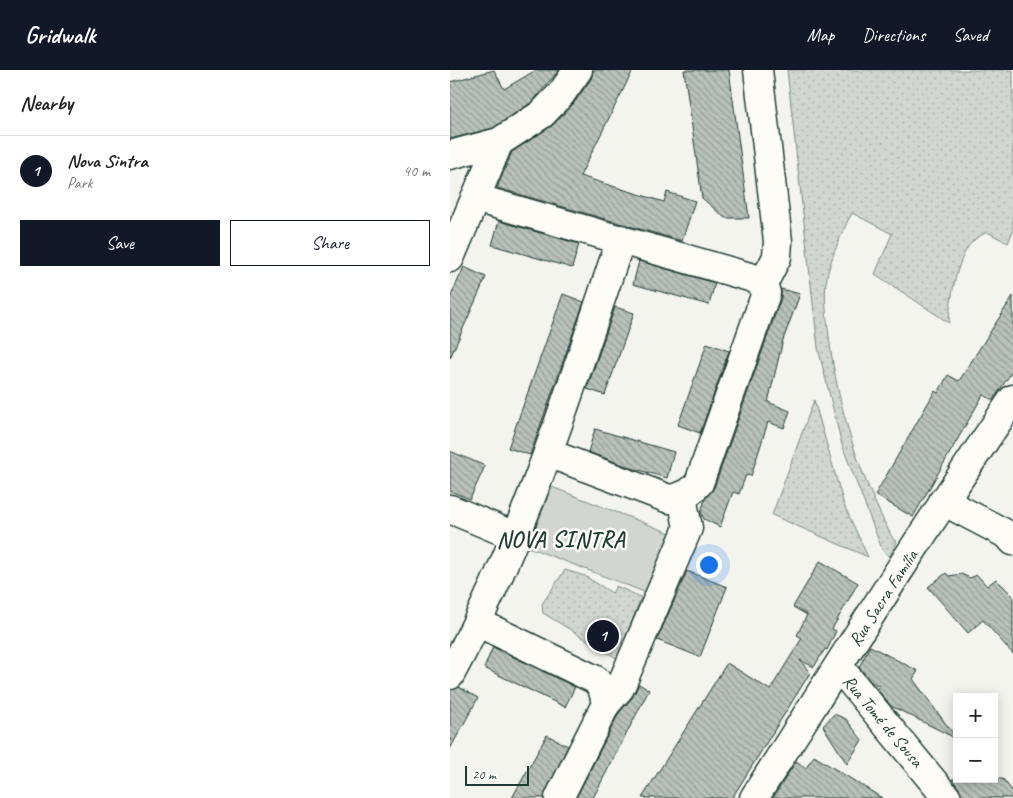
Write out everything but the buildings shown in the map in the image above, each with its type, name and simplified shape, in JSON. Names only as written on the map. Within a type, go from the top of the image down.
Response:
[{"type":"street","points":[[450,155],[500,142],[542,114],[561,94],[578,70]]},
{"type":"street","points":[[758,70],[778,241],[777,257],[772,270],[763,284]]},
{"type":"street","points":[[450,258],[500,142]]},
{"type":"street","points":[[475,198],[753,278],[763,284],[766,293],[700,483],[682,497],[669,499],[548,453]]},
{"type":"street","points":[[450,675],[478,622],[517,537],[548,453],[621,239]]},
{"type":"street","name":"Rua Sacra Família","points":[[754,798],[913,551],[943,501],[1013,399]]},
{"type":"street","points":[[559,798],[606,704],[620,688],[688,528],[682,497]]},
{"type":"street","points":[[943,501],[1008,535],[1013,541]]},
{"type":"street","points":[[450,509],[517,537]]},
{"type":"street","points":[[478,622],[596,680],[603,690],[606,704]]},
{"type":"street","name":"Rua Tomé de Sousa","points":[[838,666],[947,798]]},
{"type":"shaded area","points":[[787,70],[1013,70],[1013,231],[1008,243],[987,232],[971,243],[961,260],[958,270],[952,292],[949,323],[875,274],[892,234],[852,213],[831,261],[827,276],[825,291],[826,314],[838,390],[860,466],[881,515],[893,539],[897,542],[889,557],[882,549],[842,445],[818,348]]},
{"type":"shaded area","points":[[814,400],[844,505],[868,557],[772,515]]},
{"type":"shaded area","points":[[552,487],[670,533],[647,593],[528,547]]},
{"type":"shaded area","name":"NOVA SINTRA","points":[[565,570],[585,576],[612,593],[616,586],[641,597],[618,659],[543,613],[542,604]]},
{"type":"place","name":"Nova Sintra","points":[[603,636]]},
{"type":"district","name":"NOVA SINTRA","points":[[561,539]]}]
